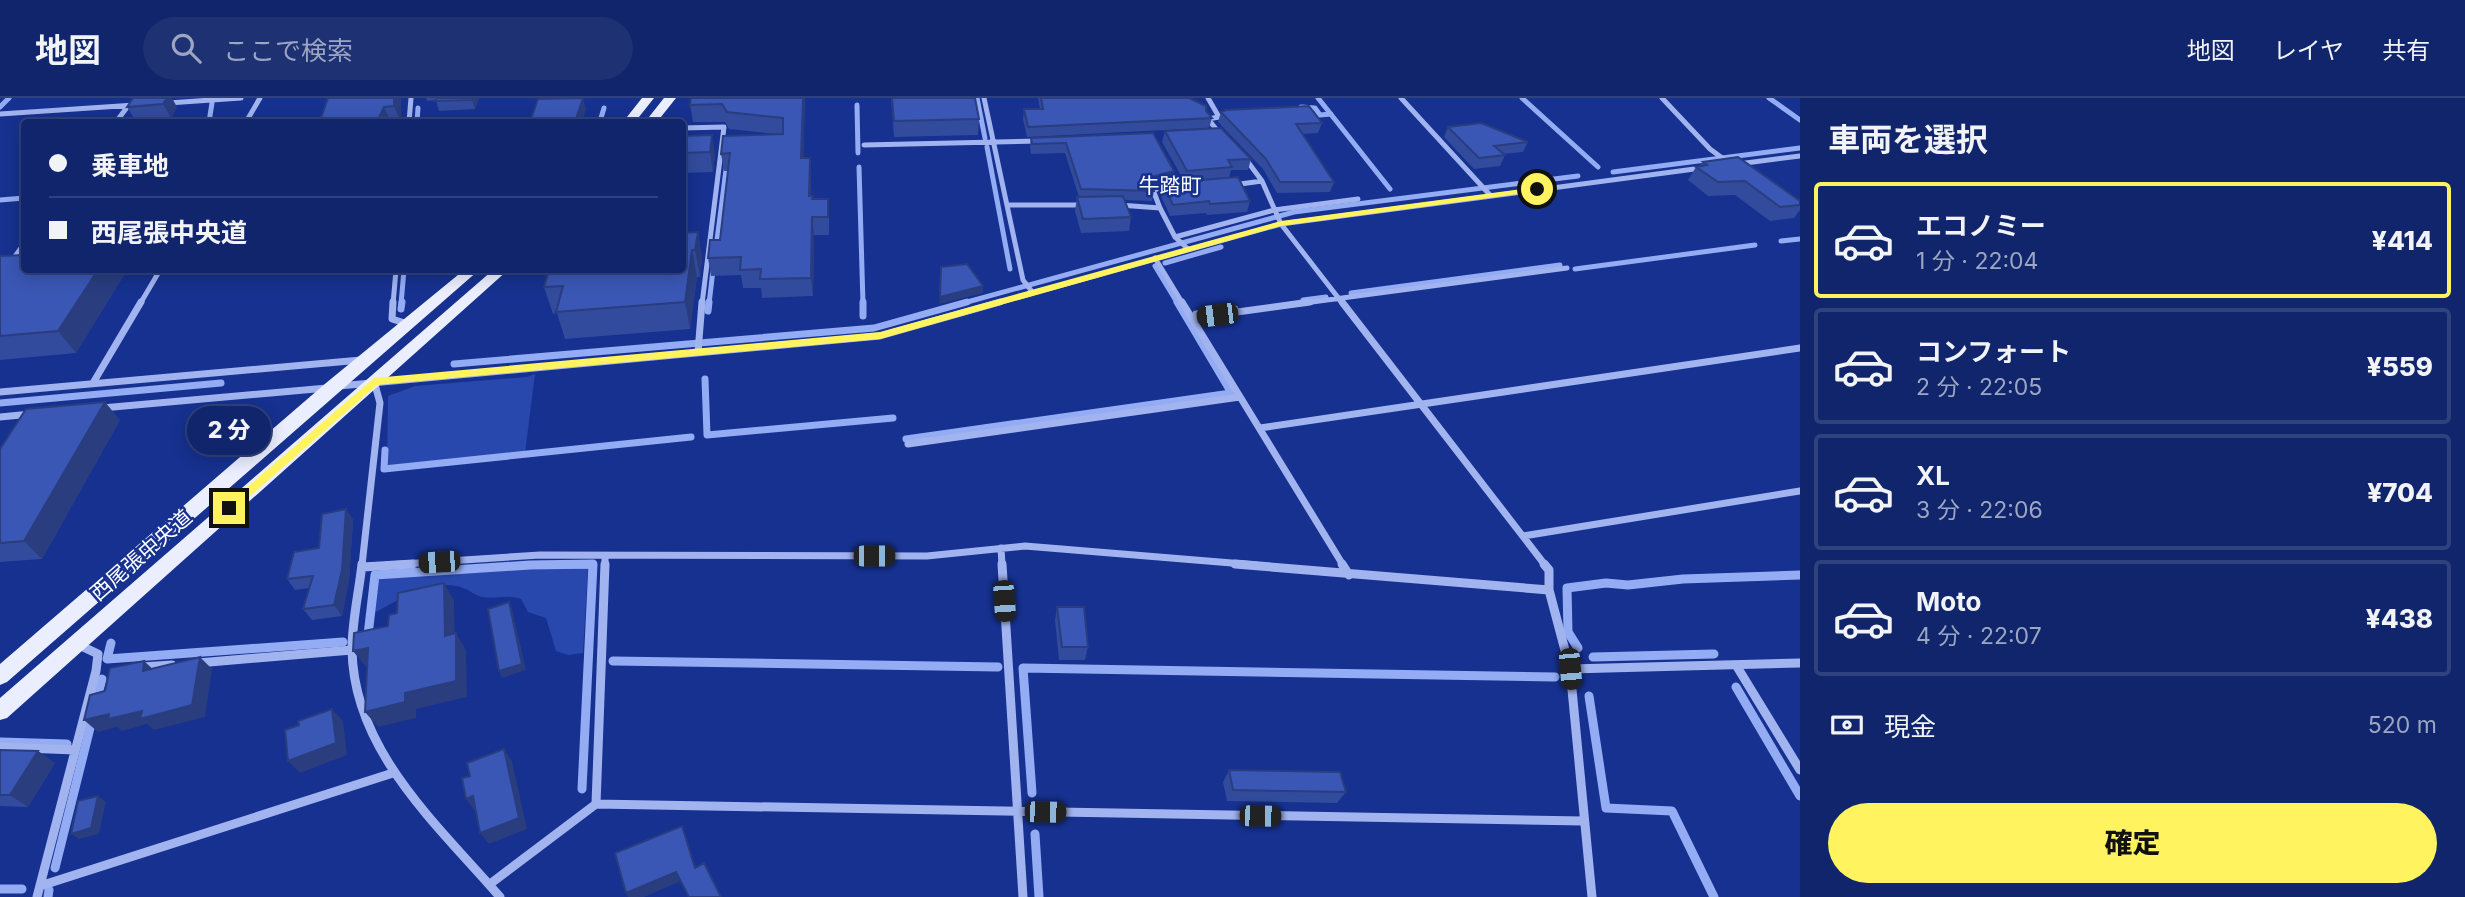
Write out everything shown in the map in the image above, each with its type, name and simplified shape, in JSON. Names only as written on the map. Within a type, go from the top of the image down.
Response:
[{"type":"main road","points":[[631,119],[648,98]]},
{"type":"main road","points":[[653,119],[670,98]]},
{"type":"main road","name":"西尾張中央道","points":[[0,677],[332,387],[468,273]]},
{"type":"main road","name":"西尾張中央道","points":[[0,711],[499,273]]},
{"type":"street","points":[[118,119],[133,98]]},
{"type":"street","points":[[166,103],[241,98]]},
{"type":"street","points":[[248,119],[260,98]]},
{"type":"street","points":[[409,119],[411,98]]},
{"type":"street","points":[[984,98],[1023,279],[1031,291]]},
{"type":"street","points":[[1208,98],[1220,117],[1208,119],[1227,140]]},
{"type":"street","points":[[1401,98],[1487,193]]},
{"type":"street","points":[[1662,98],[1716,153],[1741,172]]},
{"type":"street","points":[[0,114],[141,105]]},
{"type":"street","points":[[686,128],[724,127],[698,350]]},
{"type":"street","points":[[1206,134],[1219,133]]},
{"type":"street","points":[[864,145],[1044,141]]},
{"type":"street","points":[[1243,155],[1262,181],[1280,222],[1549,570],[1549,590],[1570,669],[1591,897]]},
{"type":"street","points":[[1717,166],[1800,156]]},
{"type":"street","points":[[97,408],[698,350],[880,336],[1280,222],[1487,193],[1704,168]]},
{"type":"street","points":[[1230,185],[1262,181]]},
{"type":"street","points":[[1180,185],[1153,190],[1176,237],[1187,248]]},
{"type":"street","points":[[1176,237],[1274,211],[1358,199]]},
{"type":"street","points":[[1107,204],[1160,208]]},
{"type":"street","points":[[1007,205],[1088,205]]},
{"type":"street","points":[[0,277],[21,248]]},
{"type":"street","points":[[1155,258],[1349,575]]},
{"type":"street","points":[[1193,318],[1567,268]]},
{"type":"street","points":[[93,383],[158,273]]},
{"type":"street","points":[[396,273],[392,319],[408,324]]},
{"type":"street","points":[[1260,428],[1800,348]]},
{"type":"street","points":[[0,392],[365,360]]},
{"type":"street","points":[[374,381],[380,403],[352,650],[363,717],[393,773],[500,897]]},
{"type":"street","points":[[908,444],[1240,397]]},
{"type":"street","points":[[0,417],[41,413]]},
{"type":"street","points":[[1523,536],[1800,491]]},
{"type":"street","points":[[363,568],[540,555],[928,556],[1025,546],[1549,590]]},
{"type":"street","points":[[1001,548],[1023,897]]},
{"type":"street","points":[[596,804],[605,556]]},
{"type":"street","points":[[37,897],[96,671],[98,654],[75,643]]},
{"type":"street","points":[[190,663],[352,650]]},
{"type":"street","points":[[1570,669],[1800,663]]},
{"type":"street","points":[[137,668],[177,664]]},
{"type":"street","points":[[1736,665],[1800,770]]},
{"type":"street","points":[[96,671],[110,670]]},
{"type":"street","points":[[0,747],[75,750]]},
{"type":"street","points":[[40,886],[393,773]]},
{"type":"street","points":[[490,884],[596,804],[1583,821]]},
{"type":"shaded area","points":[[535,374],[525,453],[387,466],[388,396],[415,386],[527,377]]},
{"type":"shaded area","points":[[588,567],[583,653],[568,655],[556,651],[546,618],[528,612],[521,599],[483,597],[452,585],[440,585],[417,592],[374,613],[377,577]]},
{"type":"building","points":[[133,98],[167,98],[163,104],[127,107]]},
{"type":"building","points":[[328,98],[394,98],[394,106],[384,107],[378,119],[308,119],[321,118]]},
{"type":"building","points":[[437,98],[472,98],[472,100],[435,101]]},
{"type":"building","points":[[583,98],[576,119],[531,119],[538,99]]},
{"type":"building","points":[[691,98],[803,98],[801,158],[810,158],[809,196],[813,196],[812,199],[828,199],[828,217],[812,217],[811,278],[760,279],[761,269],[740,270],[741,257],[708,258],[710,240],[720,240],[730,153],[721,154],[723,136],[783,134],[783,118],[727,112],[722,104],[690,105]]},
{"type":"building","points":[[892,98],[975,98],[979,119],[894,121]]},
{"type":"building","points":[[1041,98],[1189,98],[1206,106],[1206,111],[1212,118],[1028,127],[1024,109],[1043,109]]},
{"type":"building","points":[[1309,106],[1322,123],[1296,124],[1334,182],[1280,182],[1266,159],[1221,112],[1226,110]]},
{"type":"building","points":[[1481,123],[1528,142],[1494,146],[1505,155],[1479,158],[1448,127]]},
{"type":"building","points":[[1221,128],[1251,159],[1228,160],[1232,167],[1187,171],[1165,131]]},
{"type":"building","points":[[1153,133],[1174,171],[1151,177],[1154,191],[1081,189],[1066,143],[1032,144],[1031,138]]},
{"type":"building","points":[[712,135],[710,152],[686,153],[686,136]]},
{"type":"building","points":[[1738,157],[1800,201],[1800,205],[1780,207],[1745,181],[1718,182],[1696,167],[1707,165],[1703,162]]},
{"type":"building","points":[[1238,177],[1250,201],[1210,204],[1209,201],[1173,205],[1163,183]]},
{"type":"building","points":[[1123,196],[1131,217],[1083,219],[1077,197]]},
{"type":"building","points":[[698,232],[695,250],[692,250],[685,302],[556,312],[563,286],[544,287],[548,273],[686,273],[686,233]]},
{"type":"building","points":[[21,255],[21,273],[96,273],[58,331],[0,336],[0,256]]},
{"type":"building","points":[[967,264],[983,286],[940,297],[941,267]]},
{"type":"building","points":[[105,402],[24,541],[0,543],[0,449],[26,409]]},
{"type":"building","points":[[346,509],[342,570],[334,605],[303,609],[313,576],[287,579],[294,552],[319,548],[322,514]]},
{"type":"building","points":[[444,583],[445,636],[456,633],[456,681],[405,693],[405,702],[365,712],[368,648],[353,651],[354,633],[388,626],[389,615],[397,613],[398,593]]},
{"type":"building","points":[[509,602],[522,664],[499,671],[488,609]]},
{"type":"building","points":[[1057,607],[1084,607],[1088,647],[1062,647]]},
{"type":"building","points":[[200,657],[192,705],[140,719],[142,711],[108,719],[109,714],[84,720],[90,695],[105,691],[110,668],[144,661],[143,671]]},
{"type":"building","points":[[332,709],[336,743],[288,761],[285,730],[299,725],[298,721]]},
{"type":"building","points":[[504,749],[519,818],[480,833],[473,796],[466,799],[462,778],[470,776],[467,763]]},
{"type":"building","points":[[0,750],[38,751],[10,795],[0,795]]},
{"type":"building","points":[[1229,770],[1340,772],[1346,792],[1233,790]]},
{"type":"building","points":[[98,796],[91,828],[71,834],[78,801]]},
{"type":"building","points":[[682,826],[695,868],[704,863],[721,897],[689,897],[676,872],[626,893],[615,853]]},
{"type":"waterway","points":[[0,107],[9,98]]},
{"type":"waterway","points":[[977,98],[985,138]]},
{"type":"waterway","points":[[1318,98],[1331,114]]},
{"type":"waterway","points":[[1522,98],[1598,167]]},
{"type":"waterway","points":[[1769,98],[1800,120]]},
{"type":"waterway","points":[[209,119],[212,103]]},
{"type":"waterway","points":[[857,105],[858,153]]},
{"type":"waterway","points":[[1301,107],[1315,108],[1320,115],[1331,114]]},
{"type":"waterway","points":[[417,119],[418,108]]},
{"type":"waterway","points":[[601,118],[604,108]]},
{"type":"waterway","points":[[1331,114],[1390,189]]},
{"type":"waterway","points":[[987,147],[1010,269]]},
{"type":"waterway","points":[[1613,172],[1800,148]]},
{"type":"waterway","points":[[716,248],[727,162]]},
{"type":"waterway","points":[[859,167],[863,304]]},
{"type":"waterway","points":[[960,304],[1294,212],[1578,176]]},
{"type":"waterway","points":[[0,200],[21,198]]},
{"type":"waterway","points":[[1781,241],[1800,239]]},
{"type":"waterway","points":[[1575,269],[1755,245]]},
{"type":"waterway","points":[[1165,263],[1221,247]]},
{"type":"waterway","points":[[1351,293],[1560,265]]},
{"type":"waterway","points":[[1155,266],[1178,304]]},
{"type":"waterway","points":[[709,304],[713,270]]},
{"type":"waterway","points":[[401,304],[404,273]]},
{"type":"waterway","points":[[1303,300],[1326,297]]},
{"type":"waterway","points":[[401,309],[402,302]]},
{"type":"waterway","points":[[708,311],[709,302]]},
{"type":"waterway","points":[[454,364],[874,328],[967,302]]},
{"type":"waterway","points":[[906,439],[1231,393],[1177,302]]},
{"type":"waterway","points":[[863,304],[863,316]]},
{"type":"waterway","points":[[1196,314],[1235,309]]},
{"type":"waterway","points":[[705,379],[707,435],[893,418]]},
{"type":"waterway","points":[[0,403],[221,383]]},
{"type":"waterway","points":[[385,450],[384,469],[691,437]]},
{"type":"waterway","points":[[524,565],[530,565]]},
{"type":"waterway","points":[[368,635],[375,575],[530,565]]},
{"type":"waterway","points":[[530,565],[593,565]]},
{"type":"waterway","points":[[530,565],[593,565]]},
{"type":"waterway","points":[[582,789],[593,565]]},
{"type":"waterway","points":[[1578,648],[1568,632],[1567,588],[1606,583],[1628,585],[1683,579],[1800,575]]},
{"type":"waterway","points":[[111,643],[107,659],[343,642]]},
{"type":"waterway","points":[[1593,657],[1714,654]]},
{"type":"waterway","points":[[613,661],[998,667]]},
{"type":"waterway","points":[[1032,793],[1023,668],[1555,677]]},
{"type":"waterway","points":[[96,701],[102,679]]},
{"type":"waterway","points":[[1736,687],[1800,796]]},
{"type":"waterway","points":[[1589,696],[1606,808],[1672,811],[1714,897]]},
{"type":"waterway","points":[[55,868],[93,716]]},
{"type":"waterway","points":[[1,742],[67,744]]},
{"type":"waterway","points":[[1035,834],[1039,897]]},
{"type":"waterway","points":[[0,889],[22,889]]},
{"type":"waterway","points":[[48,897],[49,890]]},
{"type":"district","name":"牛踏町","points":[[1170,185]]},
{"type":"route","points":[[229,508],[374,381],[880,336],[1281,224],[1537,189]]}]
